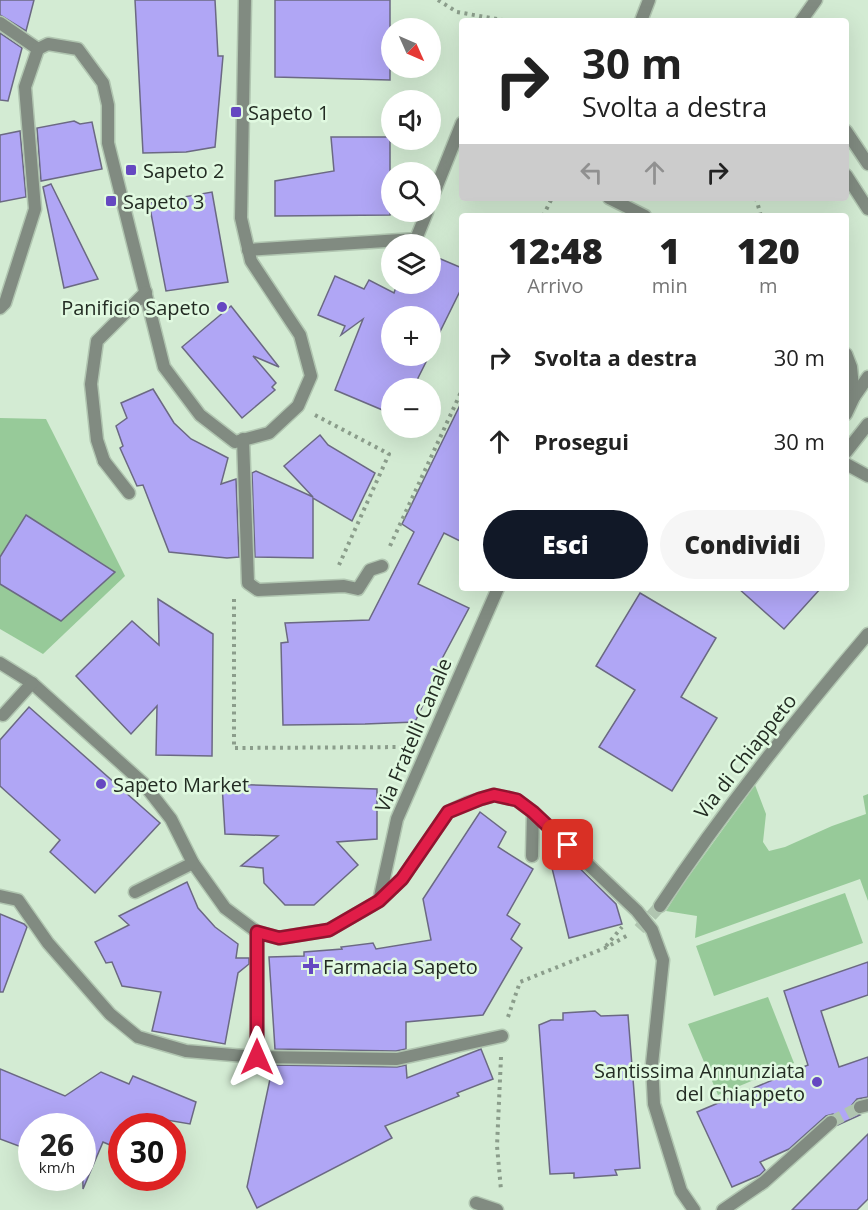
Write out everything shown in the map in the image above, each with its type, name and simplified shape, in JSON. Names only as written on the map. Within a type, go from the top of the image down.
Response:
[{"type":"street","points":[[0,308],[5,303],[35,209],[25,87],[38,49],[48,44],[78,50],[103,83],[108,105],[108,143],[164,367],[200,415],[235,442],[269,433],[298,406],[311,376],[300,335],[251,261],[241,218],[245,0]]},
{"type":"street","points":[[642,18],[649,0]]},
{"type":"street","points":[[803,18],[816,0]]},
{"type":"street","points":[[0,23],[38,49]]},
{"type":"street","points":[[441,176],[459,130]]},
{"type":"street","points":[[849,136],[868,164]]},
{"type":"street","points":[[849,180],[868,209]]},
{"type":"street","points":[[615,201],[639,213]]},
{"type":"street","points":[[248,250],[416,239],[423,222]]},
{"type":"street","points":[[129,493],[104,461],[97,440],[91,384],[97,341],[146,292]]},
{"type":"street","points":[[849,362],[854,397]]},
{"type":"street","points":[[849,408],[868,377]]},
{"type":"street","points":[[849,448],[868,424]]},
{"type":"street","points":[[243,440],[248,583],[258,590],[344,586],[358,589],[370,570],[382,566]]},
{"type":"street","points":[[849,466],[868,476]]},
{"type":"street","name":"Via Fratelli Canale","points":[[379,901],[397,819],[497,591]]},
{"type":"street","name":"Via di Chiappeto","points":[[660,906],[696,851],[765,759],[868,634]]},
{"type":"street","points":[[0,663],[32,683],[143,783],[171,819],[193,863],[225,908],[257,932],[279,938],[329,930],[379,901],[402,879],[448,812],[467,803],[494,795],[517,800],[533,812],[637,911],[652,930],[663,960],[652,1064],[654,1104],[681,1191],[694,1210]]},
{"type":"street","points":[[3,715],[32,683]]},
{"type":"street","points":[[532,856],[533,812]]},
{"type":"street","points":[[135,892],[193,863]]},
{"type":"street","points":[[0,896],[18,900],[48,943],[110,1014],[138,1037],[186,1051],[257,1057],[397,1059],[502,1036]]},
{"type":"street","points":[[257,932],[257,1057]]},
{"type":"street","points":[[723,1210],[764,1182],[831,1122]]},
{"type":"street","points":[[476,1203],[500,1205]]},
{"type":"path","points":[[438,0],[457,12],[491,18]]},
{"type":"path","points":[[382,566],[459,396]]},
{"type":"path","points":[[298,406],[389,454],[335,573]]},
{"type":"path","points":[[234,595],[234,748],[429,747]]},
{"type":"path","points":[[500,1205],[496,1146],[502,1036],[520,982],[605,948],[639,929]]},
{"type":"green space","points":[[0,418],[46,419],[125,576],[43,654],[0,629]]},
{"type":"green space","points":[[755,785],[766,814],[763,842],[769,851],[785,847],[866,814],[863,796],[868,794],[868,901],[860,879],[695,938],[697,916],[666,911]]},
{"type":"green space","points":[[845,893],[863,943],[714,996],[696,946]]},
{"type":"green space","points":[[768,997],[794,1063],[718,1095],[688,1024]]},
{"type":"building","points":[[0,0],[34,0],[26,31],[0,15]]},
{"type":"building","points":[[135,0],[215,0],[218,56],[223,56],[215,147],[186,152],[143,153]]},
{"type":"building","points":[[275,0],[390,0],[390,18],[381,18],[381,78],[390,78],[390,80],[275,77]]},
{"type":"building","points":[[0,33],[22,48],[8,101],[0,100]]},
{"type":"building","points":[[74,121],[80,124],[92,122],[102,169],[41,181],[37,128]]},
{"type":"building","points":[[20,131],[26,197],[0,202],[0,135]]},
{"type":"building","points":[[331,137],[381,137],[381,150],[390,150],[390,162],[381,162],[381,215],[275,216],[275,181],[334,171]]},
{"type":"building","points":[[51,184],[98,279],[64,288],[43,187]]},
{"type":"building","points":[[212,192],[228,282],[166,291],[149,203]]},
{"type":"building","points":[[441,259],[459,267],[459,293],[441,330],[441,306],[381,306],[381,366],[424,366],[418,378],[381,378],[381,409],[335,390],[363,319],[341,335],[345,326],[318,315],[335,276],[364,289],[369,280],[381,286],[381,294],[441,294]]},
{"type":"building","points":[[231,306],[279,367],[253,356],[276,383],[272,387],[275,390],[242,418],[182,347]]},
{"type":"building","points":[[153,389],[174,423],[191,439],[228,458],[221,484],[236,479],[239,557],[227,558],[169,552],[143,485],[137,486],[120,448],[123,446],[116,426],[127,418],[121,403]]},
{"type":"building","points":[[459,407],[459,540],[444,533],[418,584],[469,608],[436,670],[439,671],[415,722],[283,725],[281,643],[288,642],[285,623],[369,620],[414,532],[402,524]]},
{"type":"building","points":[[320,435],[328,445],[375,473],[352,521],[313,498],[313,558],[255,557],[252,473],[256,471],[313,497],[284,466]]},
{"type":"building","points":[[26,515],[115,572],[61,621],[0,584],[0,557]]},
{"type":"building","points":[[741,591],[818,591],[784,629]]},
{"type":"building","points":[[640,593],[716,638],[681,697],[717,718],[672,791],[599,747],[635,690],[596,666]]},
{"type":"building","points":[[158,599],[213,634],[212,756],[156,755],[157,706],[131,734],[76,676],[132,621],[159,645]]},
{"type":"building","points":[[29,707],[160,823],[95,893],[50,852],[60,840],[0,786],[0,740]]},
{"type":"building","points":[[222,784],[377,789],[377,839],[337,842],[358,865],[314,905],[285,905],[264,883],[263,868],[241,866],[278,836],[225,834]]},
{"type":"building","points":[[480,812],[506,832],[498,847],[533,869],[507,915],[520,924],[511,939],[522,948],[483,1015],[406,1022],[406,1049],[396,1051],[275,1049],[269,957],[304,956],[304,952],[342,949],[341,947],[373,943],[376,949],[431,940],[423,899]]},
{"type":"building","points":[[560,849],[616,904],[622,924],[569,938],[551,864],[551,858]]},
{"type":"building","points":[[187,882],[198,908],[215,927],[238,944],[236,958],[249,958],[249,964],[238,973],[225,1044],[152,1031],[161,992],[122,986],[112,962],[106,963],[95,942],[129,925],[119,916]]},
{"type":"building","points":[[0,914],[27,927],[3,992],[0,992]]},
{"type":"building","name":"Santissima Annunziata del Chiappeto","points":[[868,962],[868,995],[821,1011],[839,1067],[868,1057],[868,1097],[857,1099],[852,1105],[854,1112],[860,1115],[838,1125],[837,1116],[833,1114],[826,1116],[789,1149],[760,1162],[765,1170],[760,1175],[732,1187],[697,1112],[808,1065],[784,991]]},
{"type":"building","points":[[595,1011],[601,1016],[628,1015],[640,1168],[615,1170],[617,1175],[574,1178],[574,1173],[550,1174],[539,1025],[551,1020],[563,1020],[563,1013]]},
{"type":"building","points":[[481,1049],[493,1079],[457,1093],[459,1096],[385,1126],[392,1138],[257,1208],[247,1187],[273,1065],[397,1067],[406,1065],[407,1078]]},
{"type":"building","points":[[0,1069],[65,1096],[101,1072],[129,1084],[133,1076],[196,1102],[190,1124],[186,1123],[186,1113],[108,1113],[108,1144],[103,1142],[96,1158],[96,1113],[18,1113],[18,1146],[0,1139]]},
{"type":"building","points":[[868,1134],[868,1199],[857,1210],[792,1210]]},
{"type":"tunnel","points":[[639,929],[660,906]]},
{"type":"tunnel","points":[[831,1122],[860,1107]]},
{"type":"place","name":"Sapeto 1","points":[[236,112]]},
{"type":"place","name":"Sapeto 2","points":[[131,170]]},
{"type":"place","name":"Sapeto 3","points":[[111,201]]},
{"type":"place","name":"Panificio Sapeto","points":[[222,307]]},
{"type":"place","name":"Sapeto Market","points":[[101,784]]},
{"type":"place","name":"Farmacia Sapeto","points":[[311,966]]},
{"type":"place","name":"Santissima Annunziata del Chiappeto","points":[[817,1082]]},
{"type":"route","points":[[257,1057],[257,932],[279,938],[297,937],[329,930],[379,901],[402,879],[448,812],[467,803],[494,795],[517,800],[568,845]]}]
